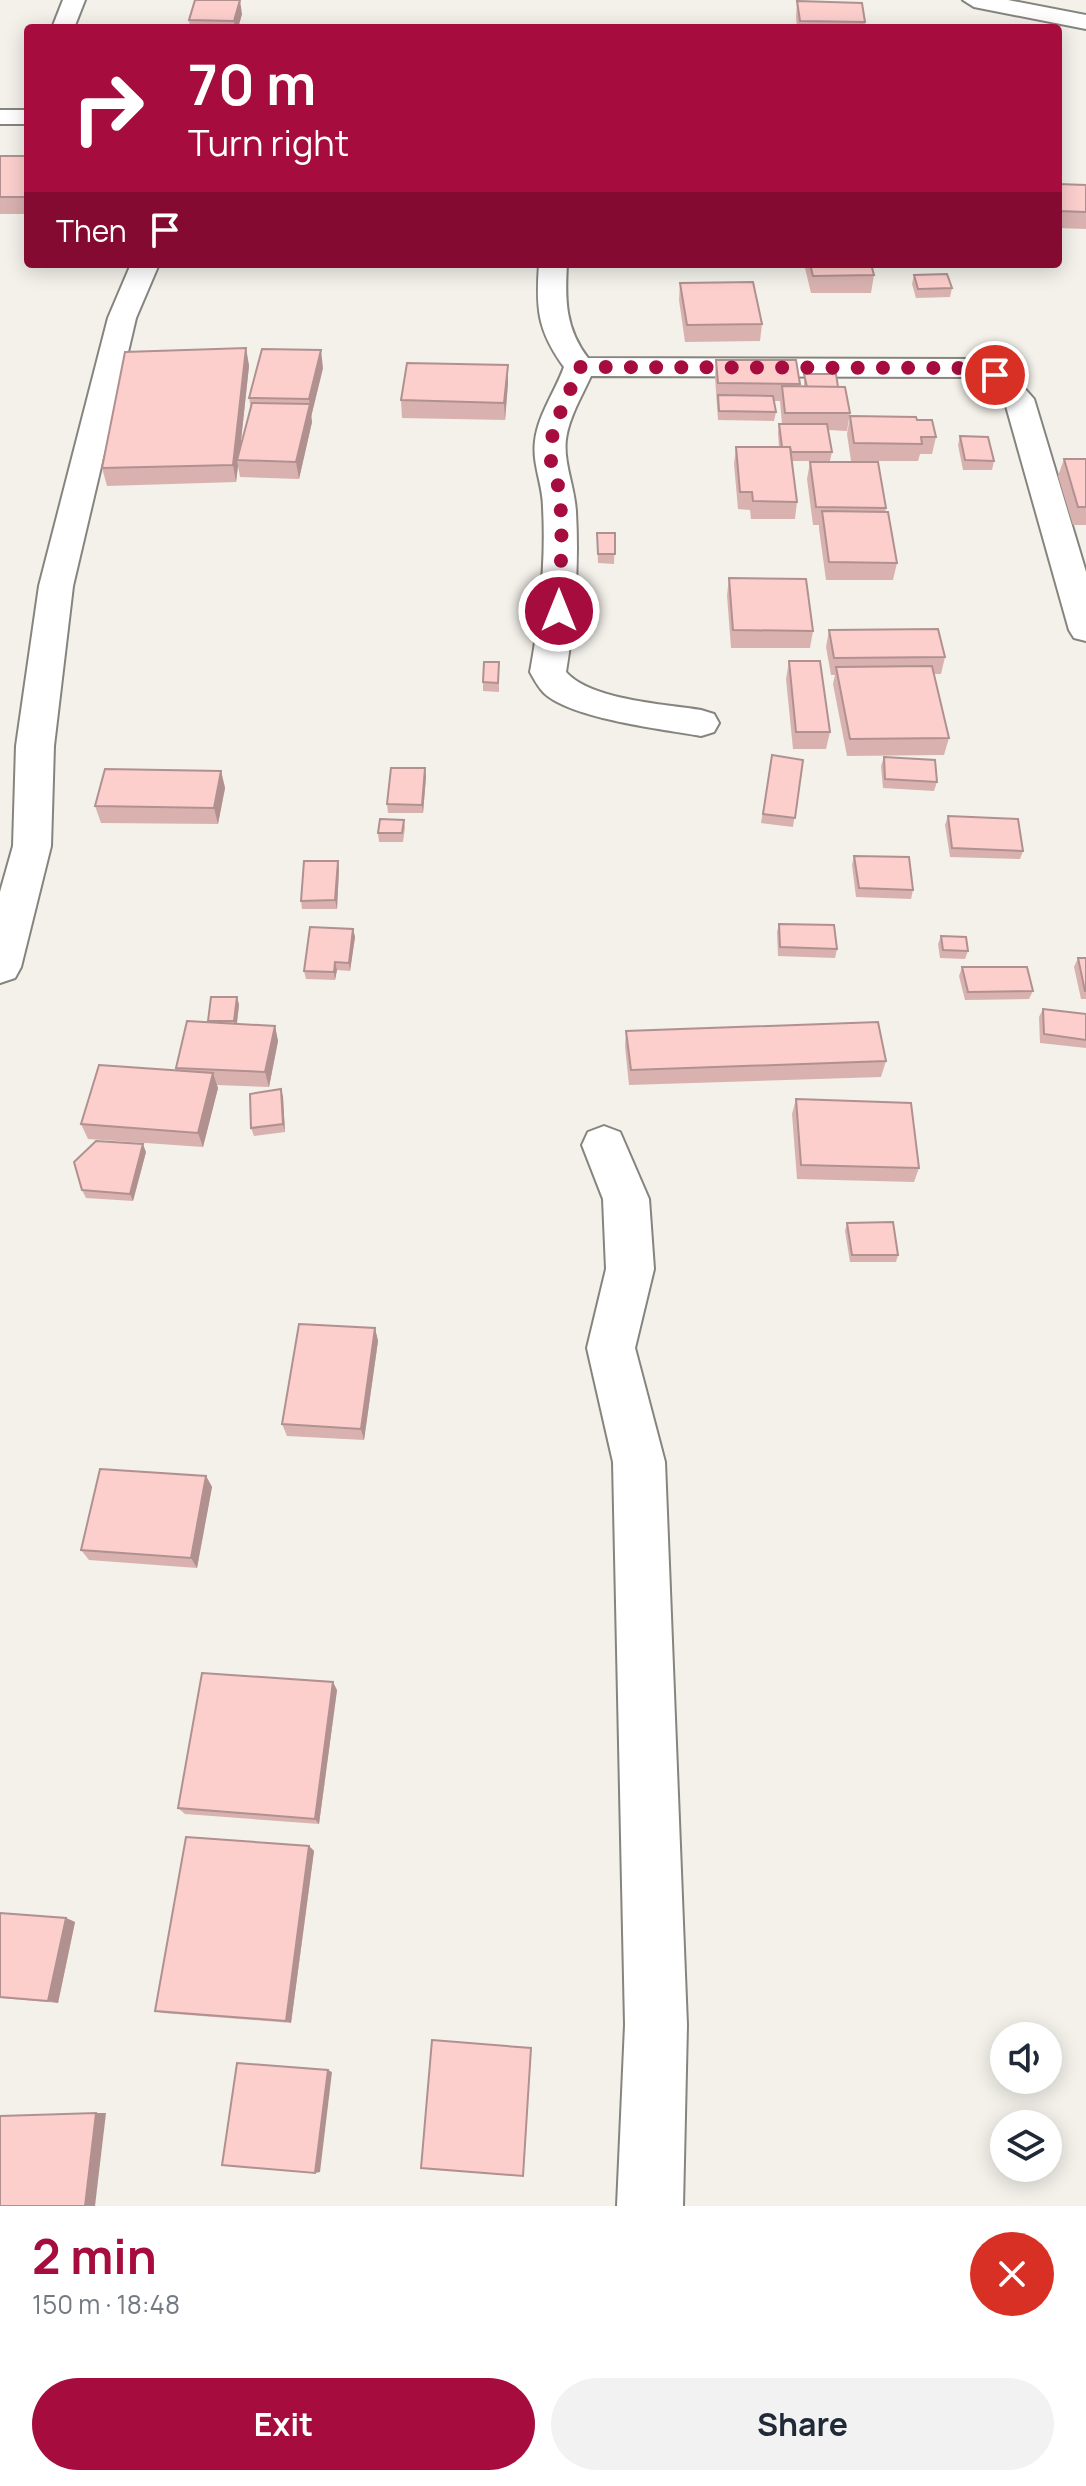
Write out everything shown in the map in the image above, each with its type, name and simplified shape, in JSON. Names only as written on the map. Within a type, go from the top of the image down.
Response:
[{"type":"street","points":[[65,24],[74,0]]},
{"type":"street","points":[[974,0],[1086,22]]},
{"type":"street","points":[[0,117],[24,117]]},
{"type":"street","points":[[0,967],[32,846],[35,746],[56,586],[122,318],[143,268]]},
{"type":"street","points":[[553,268],[551,317],[560,342],[579,367]]},
{"type":"street","points":[[579,367],[976,368],[995,375],[1010,386],[1019,399],[1086,630]]},
{"type":"street","points":[[579,367],[573,388],[561,405],[554,424],[550,453],[559,492],[560,579],[559,611],[548,672],[559,687],[595,701],[631,711],[701,723]]},
{"type":"street","points":[[604,1145],[626,1199],[630,1269],[611,1348],[639,1462],[656,2025],[650,2206]]},
{"type":"building","points":[[195,0],[240,0],[234,21],[189,20]]},
{"type":"building","points":[[797,1],[862,3],[865,22],[800,21]]},
{"type":"building","points":[[0,156],[24,156],[24,197],[0,197]]},
{"type":"building","points":[[1062,184],[1086,185],[1086,212],[1062,211]]},
{"type":"building","points":[[811,268],[872,268],[874,275],[813,276]]},
{"type":"building","points":[[947,274],[952,288],[918,289],[914,275]]},
{"type":"building","points":[[753,282],[762,324],[687,325],[680,283]]},
{"type":"building","points":[[246,348],[233,465],[102,468],[125,352]]},
{"type":"building","points":[[262,349],[321,350],[309,399],[249,398]]},
{"type":"building","points":[[716,360],[796,360],[800,384],[718,383]]},
{"type":"building","points":[[407,363],[508,365],[504,403],[401,400]]},
{"type":"building","points":[[804,374],[836,374],[838,387],[807,387]]},
{"type":"building","points":[[782,386],[845,387],[850,413],[785,413]]},
{"type":"building","points":[[718,395],[773,396],[776,412],[719,411]]},
{"type":"building","points":[[252,403],[310,404],[296,462],[237,460]]},
{"type":"building","points":[[850,416],[932,420],[936,437],[921,437],[922,444],[854,443]]},
{"type":"building","points":[[779,424],[827,424],[832,452],[791,452],[790,447],[782,447]]},
{"type":"building","points":[[960,436],[988,437],[994,461],[965,460]]},
{"type":"building","points":[[736,447],[790,447],[797,502],[753,501],[752,492],[740,492]]},
{"type":"building","points":[[1064,459],[1086,459],[1086,507],[1078,507]]},
{"type":"building","points":[[810,462],[878,462],[886,508],[816,507]]},
{"type":"building","points":[[822,511],[888,512],[897,563],[829,562]]},
{"type":"building","points":[[597,533],[615,533],[615,554],[598,554]]},
{"type":"building","points":[[729,578],[806,579],[813,631],[733,630]]},
{"type":"building","points":[[938,629],[945,657],[834,658],[829,630]]},
{"type":"building","points":[[789,661],[820,661],[830,732],[796,732]]},
{"type":"building","points":[[484,662],[499,662],[498,683],[483,682]]},
{"type":"building","points":[[932,666],[949,738],[850,739],[836,667]]},
{"type":"building","points":[[772,755],[803,760],[795,818],[763,814]]},
{"type":"building","points":[[884,757],[935,760],[937,782],[885,779]]},
{"type":"building","points":[[391,768],[425,768],[422,805],[387,804]]},
{"type":"building","points":[[105,769],[221,771],[214,808],[95,806]]},
{"type":"building","points":[[948,816],[1018,819],[1023,851],[952,848]]},
{"type":"building","points":[[380,819],[404,820],[402,833],[378,833]]},
{"type":"building","points":[[854,856],[909,857],[913,890],[859,888]]},
{"type":"building","points":[[304,861],[338,861],[335,900],[301,901]]},
{"type":"building","points":[[779,924],[834,925],[837,949],[780,947]]},
{"type":"building","points":[[310,927],[353,929],[349,963],[335,962],[334,972],[304,971]]},
{"type":"building","points":[[941,936],[966,937],[968,951],[943,950]]},
{"type":"building","points":[[1078,958],[1086,958],[1086,991],[1085,991]]},
{"type":"building","points":[[962,967],[1027,967],[1033,991],[968,992]]},
{"type":"building","points":[[211,997],[237,997],[234,1021],[208,1021]]},
{"type":"building","points":[[1043,1009],[1086,1014],[1086,1040],[1044,1034]]},
{"type":"building","points":[[187,1021],[275,1026],[265,1072],[176,1068]]},
{"type":"building","points":[[878,1022],[886,1061],[631,1070],[626,1031]]},
{"type":"building","points":[[99,1065],[213,1073],[198,1133],[81,1124]]},
{"type":"building","points":[[281,1089],[283,1124],[251,1128],[250,1094]]},
{"type":"building","points":[[796,1099],[911,1103],[919,1168],[801,1165]]},
{"type":"building","points":[[96,1141],[143,1144],[130,1194],[82,1190],[74,1162]]},
{"type":"building","points":[[893,1222],[898,1255],[852,1255],[847,1223]]},
{"type":"building","points":[[299,1324],[375,1328],[361,1429],[282,1424]]},
{"type":"building","points":[[100,1469],[206,1476],[191,1558],[81,1550]]},
{"type":"building","points":[[202,1673],[333,1682],[315,1819],[178,1808]]},
{"type":"building","points":[[186,1837],[309,1846],[286,2021],[155,2011]]},
{"type":"building","points":[[0,1913],[66,1918],[48,2001],[0,1997]]},
{"type":"building","points":[[432,2040],[531,2048],[523,2176],[421,2168]]},
{"type":"building","points":[[237,2063],[328,2070],[315,2173],[222,2165]]},
{"type":"building","points":[[96,2113],[85,2206],[0,2206],[0,2116]]},
{"type":"route","points":[[559,611],[559,492],[550,453],[554,424],[561,405],[573,388],[579,367],[976,368],[995,375]]}]
